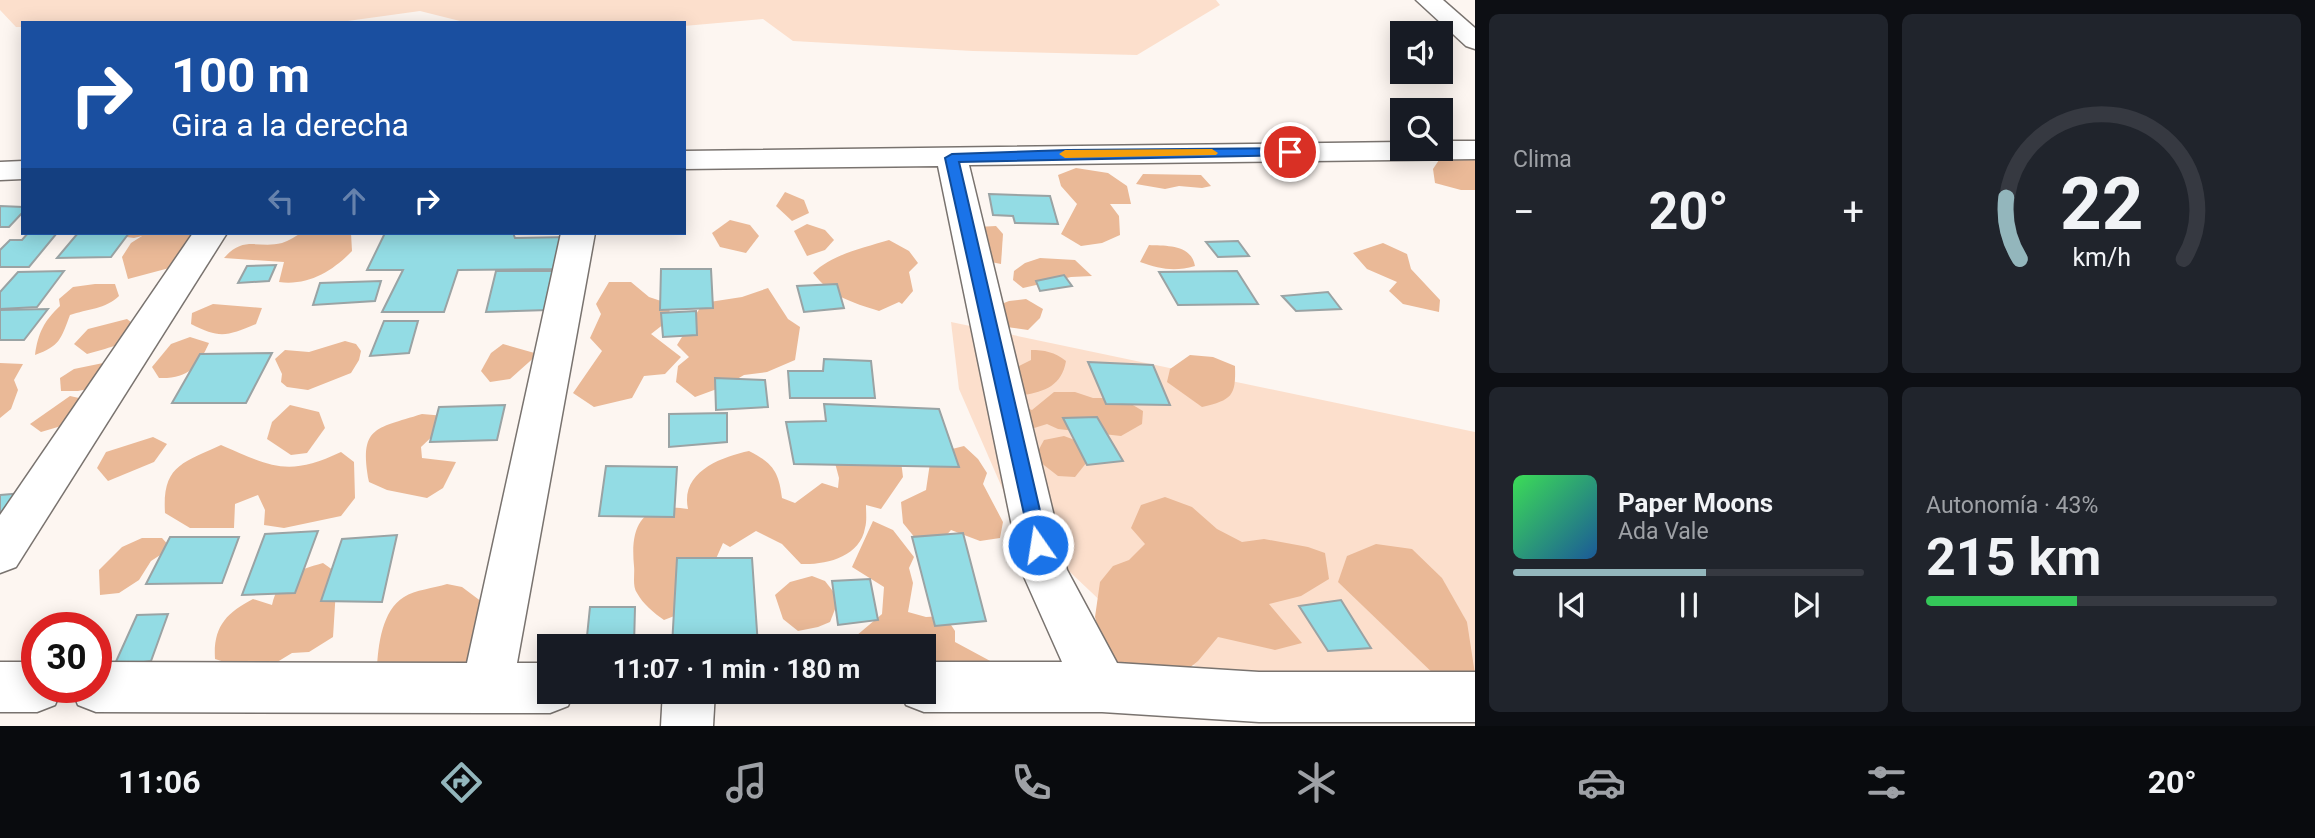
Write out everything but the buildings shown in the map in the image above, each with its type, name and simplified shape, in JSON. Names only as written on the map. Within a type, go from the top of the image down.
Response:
[{"type":"street","points":[[1428,0],[1475,41]]},
{"type":"street","points":[[686,160],[1475,150]]},
{"type":"street","points":[[952,158],[1044,570],[1065,618],[1102,687]]},
{"type":"street","points":[[0,171],[21,170]]},
{"type":"street","points":[[0,553],[209,235]]},
{"type":"street","points":[[487,688],[578,235]]},
{"type":"street","points":[[0,687],[21,687]]},
{"type":"street","points":[[112,687],[537,688]]},
{"type":"street","points":[[936,687],[1102,687],[1259,697],[1475,697]]},
{"type":"street","points":[[687,726],[688,704]]},
{"type":"shaded area","points":[[0,0],[1216,0],[1220,5],[1137,55],[973,51],[793,41],[763,19],[686,26],[686,21],[460,21],[420,11],[348,21],[21,21],[21,27],[16,27],[0,10]]},
{"type":"shaded area","points":[[1453,157],[1475,159],[1475,190],[1461,190],[1435,183],[1433,169],[1438,161],[1453,161]]},
{"type":"shaded area","points":[[1076,168],[1108,173],[1127,186],[1131,204],[1110,204],[1119,216],[1120,235],[1102,243],[1081,246],[1061,234],[1077,204],[1061,186],[1058,175]]},
{"type":"shaded area","points":[[1143,174],[1201,175],[1211,186],[1165,189],[1136,184]]},
{"type":"shaded area","points":[[785,192],[804,200],[809,213],[792,221],[776,206]]},
{"type":"shaded area","points":[[730,220],[750,225],[759,236],[746,253],[720,247],[712,233]]},
{"type":"shaded area","points":[[807,224],[825,230],[834,240],[825,250],[807,256],[794,231]]},
{"type":"shaded area","points":[[996,226],[1003,234],[1001,264],[991,262],[977,227]]},
{"type":"shaded area","points":[[111,235],[194,235],[173,267],[128,279],[122,257],[131,243],[142,236],[134,238]]},
{"type":"shaded area","points":[[298,235],[351,235],[352,251],[337,265],[319,276],[290,283],[279,282],[284,262],[224,258],[231,251],[245,245],[282,243]]},
{"type":"shaded area","points":[[889,240],[909,251],[918,263],[909,272],[913,291],[902,304],[899,302],[879,311],[860,305],[827,288],[813,273],[839,256]]},
{"type":"shaded area","points":[[1383,243],[1407,254],[1411,269],[1440,300],[1439,312],[1403,304],[1389,291],[1397,282],[1367,269],[1353,253]]},
{"type":"shaded area","points":[[1149,245],[1183,250],[1193,259],[1195,266],[1167,269],[1140,262]]},
{"type":"shaded area","points":[[1040,258],[1075,260],[1092,276],[1071,277],[1023,288],[1013,280],[1014,271],[1025,263]]},
{"type":"shaded area","points":[[609,282],[631,282],[649,297],[670,304],[669,320],[651,334],[681,357],[665,374],[644,376],[632,398],[594,407],[573,393],[602,351],[590,338],[601,314],[596,304]]},
{"type":"shaded area","points":[[115,284],[119,296],[102,306],[70,315],[55,345],[35,355],[46,322],[60,306],[59,299],[73,287]]},
{"type":"shaded area","points":[[768,288],[788,319],[800,327],[795,360],[767,372],[744,375],[725,386],[695,397],[676,382],[678,366],[689,357],[677,345],[703,303],[742,297]]},
{"type":"shaded area","points":[[1026,299],[1043,309],[1040,318],[1028,330],[999,326],[994,307],[1009,301]]},
{"type":"shaded area","points":[[213,304],[262,308],[256,324],[230,333],[217,334],[191,324],[192,313]]},
{"type":"shaded area","points":[[127,319],[137,327],[128,338],[115,345],[87,354],[74,344],[88,329]]},
{"type":"shaded area","points":[[951,322],[1475,432],[1475,690],[1224,679],[1145,643],[1017,522],[959,389]]},
{"type":"shaded area","points":[[190,337],[209,343],[201,359],[185,374],[159,378],[152,367],[171,344]]},
{"type":"shaded area","points":[[345,341],[356,344],[361,351],[351,373],[308,390],[287,387],[281,382],[282,374],[275,359],[285,350],[309,352]]},
{"type":"shaded area","points":[[503,344],[538,354],[510,379],[490,382],[481,371],[491,353]]},
{"type":"shaded area","points":[[1031,350],[1049,352],[1066,361],[1061,376],[1051,386],[1023,395],[1015,368],[1031,360]]},
{"type":"shaded area","points":[[1190,355],[1213,357],[1235,366],[1233,390],[1226,399],[1202,407],[1167,382],[1170,369]]},
{"type":"shaded area","points":[[108,362],[98,387],[61,391],[60,378],[74,369]]},
{"type":"shaded area","points":[[0,363],[23,364],[14,380],[18,390],[11,409],[0,418]]},
{"type":"shaded area","points":[[1054,392],[1075,392],[1093,398],[1121,398],[1143,411],[1142,424],[1121,436],[1058,429],[1047,424],[1031,429],[1016,404],[1032,410]]},
{"type":"shaded area","points":[[70,396],[88,400],[68,424],[41,432],[30,424]]},
{"type":"shaded area","points":[[290,405],[319,412],[325,428],[307,453],[291,455],[267,439],[272,422]]},
{"type":"shaded area","points":[[422,414],[445,416],[441,428],[421,447],[422,458],[456,462],[443,488],[427,498],[387,490],[369,482],[366,450],[374,433],[392,423]]},
{"type":"shaded area","points":[[1064,436],[1083,443],[1091,457],[1075,477],[1058,476],[1040,462],[1038,451],[1044,440]]},
{"type":"shaded area","points":[[153,437],[167,444],[154,462],[108,481],[97,468],[106,452]]},
{"type":"shaded area","points":[[221,445],[267,463],[293,467],[323,460],[341,452],[354,462],[355,498],[341,516],[284,528],[264,525],[265,510],[258,495],[235,504],[234,528],[190,528],[165,513],[167,485],[171,475],[186,462]]},
{"type":"shaded area","points":[[964,446],[978,459],[987,473],[983,484],[1003,522],[1000,538],[980,541],[951,530],[942,540],[920,544],[903,523],[901,502],[926,490],[930,463],[948,450]]},
{"type":"shaded area","points":[[749,451],[773,469],[779,481],[782,498],[795,503],[822,483],[838,488],[839,478],[835,463],[901,461],[903,477],[881,509],[866,505],[866,523],[862,538],[849,552],[831,561],[801,564],[782,544],[756,531],[730,547],[723,543],[715,561],[682,613],[664,620],[646,605],[635,590],[633,551],[637,528],[650,513],[660,509],[688,509],[687,496],[696,476],[715,462]]},
{"type":"shaded area","points":[[1165,497],[1192,507],[1217,529],[1242,542],[1264,539],[1325,553],[1329,579],[1301,596],[1269,604],[1302,643],[1275,650],[1218,637],[1198,661],[1172,682],[1131,678],[1106,657],[1095,617],[1100,582],[1113,566],[1129,560],[1145,544],[1131,528],[1141,505]]},
{"type":"shaded area","points":[[873,521],[893,530],[914,557],[909,568],[913,583],[908,612],[926,617],[945,616],[955,631],[955,642],[994,663],[959,664],[936,660],[936,634],[858,634],[882,614],[884,587],[852,567]]},
{"type":"shaded area","points":[[142,538],[162,538],[171,548],[151,561],[139,580],[119,593],[100,595],[99,570],[122,547]]},
{"type":"shaded area","points":[[1376,544],[1412,549],[1442,578],[1467,622],[1475,674],[1439,679],[1338,582],[1347,556]]},
{"type":"shaded area","points":[[323,563],[337,573],[333,637],[309,652],[292,653],[259,673],[215,659],[219,630],[235,610],[253,599],[272,605],[279,587],[290,576]]},
{"type":"shaded area","points":[[812,576],[825,581],[839,599],[830,622],[798,631],[783,619],[775,595],[790,582]]},
{"type":"shaded area","points":[[447,584],[462,587],[486,605],[477,667],[377,669],[383,629],[391,610],[404,597]]},
{"type":"slow traffic","points":[[1065,154],[1212,153]]},
{"type":"route","points":[[1038,545],[952,158],[1290,152]]}]
